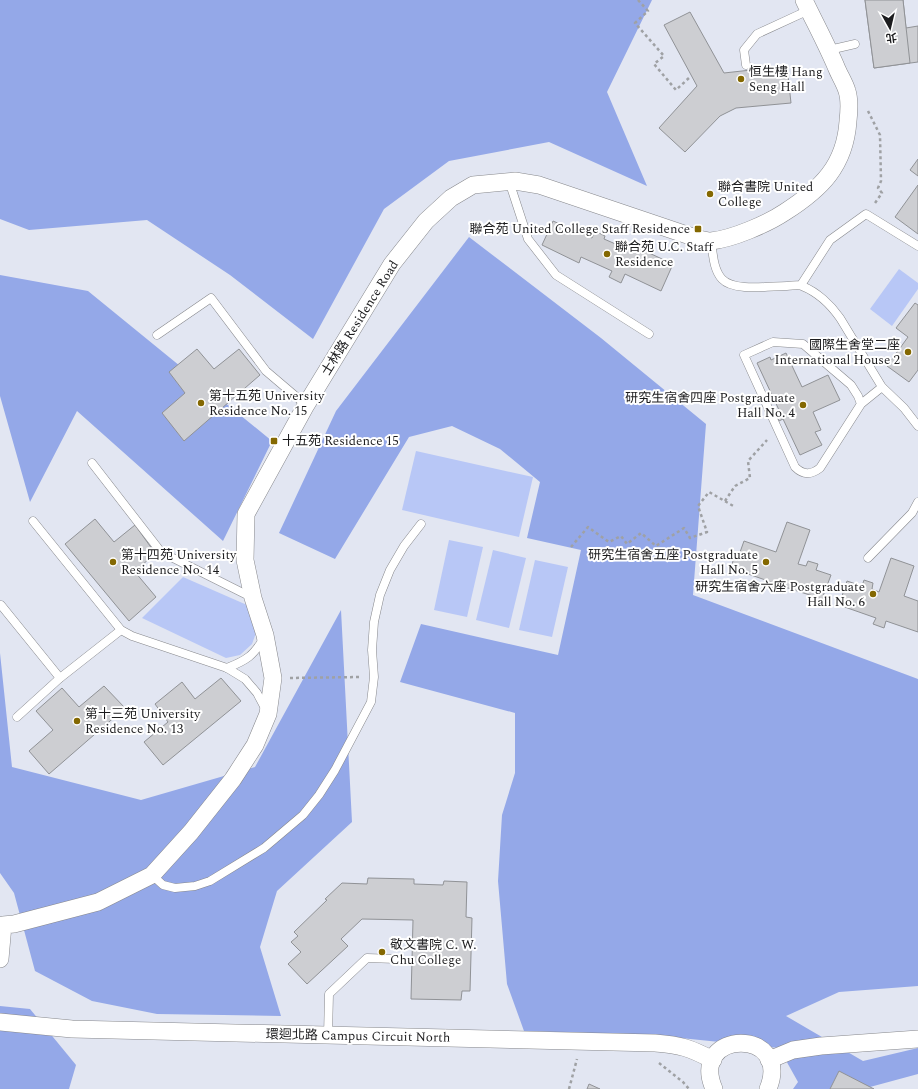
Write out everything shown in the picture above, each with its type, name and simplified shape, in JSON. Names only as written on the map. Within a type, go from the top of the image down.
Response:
[{"type":"street","name":"士林路 Residence Road","points":[[0,959],[1,924],[14,924],[98,902],[152,876],[191,832],[234,779],[255,745],[268,714],[273,678],[265,636],[245,560],[246,514],[306,405],[392,264],[426,222],[451,198],[473,185],[509,181],[539,185],[699,239],[711,241],[757,227],[780,216],[802,202],[821,185],[834,169],[842,151],[847,132],[849,112],[847,92],[829,50],[806,5]]},
{"type":"street","name":"環迴北路 Campus Circuit North","points":[[0,1022],[72,1029],[328,1036],[655,1042],[679,1045],[713,1060]]},
{"type":"street","points":[[769,1060],[793,1050],[821,1046],[918,1039]]},
{"type":"street","points":[[714,1089],[710,1076],[713,1060],[718,1052],[726,1046],[741,1043],[755,1046],[763,1052],[769,1060],[772,1070],[768,1089]]},
{"type":"lane","points":[[746,64],[744,50],[757,34],[806,5]]},
{"type":"lane","points":[[829,50],[855,44]]},
{"type":"lane","points":[[509,181],[528,239],[556,275],[649,334]]},
{"type":"lane","points":[[801,286],[830,240],[866,214],[918,246]]},
{"type":"lane","points":[[711,241],[718,273],[728,284],[742,287],[801,286],[814,293],[834,310],[882,387],[904,408],[918,426]]},
{"type":"lane","points":[[158,335],[211,298],[266,371],[306,405]]},
{"type":"lane","points":[[861,404],[851,385],[803,344],[773,342],[744,355],[795,467],[805,474],[810,474],[820,468],[861,404],[882,387]]},
{"type":"lane","points":[[92,463],[161,552],[254,598]]},
{"type":"lane","points":[[868,558],[912,513],[918,502]]},
{"type":"lane","points":[[33,521],[121,630],[132,636],[227,668],[245,679],[257,692],[268,714]]},
{"type":"lane","points":[[152,876],[163,885],[175,888],[195,886],[210,881],[264,848],[303,815],[319,795],[335,770],[371,702],[374,677],[372,650],[374,622],[380,595],[390,570],[404,546],[421,524]]},
{"type":"lane","points":[[1,605],[60,678]]},
{"type":"lane","points":[[17,717],[60,678],[121,630]]},
{"type":"lane","points":[[227,668],[243,662],[256,651],[265,636]]},
{"type":"lane","points":[[328,1036],[329,994],[367,958],[396,959]]},
{"type":"path","points":[[638,0],[648,11],[635,23],[664,56],[654,64],[676,90],[690,77]]},
{"type":"path","points":[[866,214],[882,193],[878,188],[881,181],[880,135],[867,108]]},
{"type":"path","points":[[725,501],[735,486],[750,478],[748,461],[770,438],[780,433]]},
{"type":"path","points":[[571,547],[588,527],[609,542],[621,536],[627,544],[641,533],[656,546],[684,528],[690,538],[707,532],[698,506],[709,492],[735,507]]},
{"type":"path","points":[[273,678],[374,677]]},
{"type":"path","points":[[655,1042],[659,1063],[683,1082],[689,1089]]},
{"type":"path","points":[[568,1089],[574,1072]]},
{"type":"shaded area","points":[[0,0],[918,0],[918,1089],[0,1089]]},
{"type":"shaded area","points":[[0,0],[652,0],[607,92],[647,186],[549,142],[449,161],[384,209],[313,339],[230,275],[147,220],[29,230],[0,219]]},
{"type":"shaded area","points":[[469,237],[601,338],[706,424],[693,595],[918,679],[918,986],[839,992],[786,1016],[863,1061],[918,1048],[918,1074],[870,1087],[871,1089],[793,1089],[798,1082],[779,1048],[651,1035],[524,1031],[507,984],[498,881],[502,815],[515,773],[515,713],[400,682],[421,624],[558,655],[581,550],[527,538],[540,482],[500,449],[452,426],[409,437],[335,559],[279,533],[336,411]]},
{"type":"shaded area","points":[[899,269],[918,283],[918,289],[892,326],[870,309]]},
{"type":"shaded area","points":[[0,275],[88,291],[272,441],[223,541],[77,411],[30,502],[0,396]]},
{"type":"shaded area","points":[[416,451],[533,477],[519,537],[402,510]]},
{"type":"shaded area","points":[[449,540],[483,547],[467,617],[434,610]]},
{"type":"shaded area","points":[[493,550],[526,558],[509,628],[476,620]]},
{"type":"shaded area","points":[[535,560],[568,567],[552,637],[519,630]]},
{"type":"shaded area","points":[[183,577],[247,605],[256,633],[252,644],[240,655],[226,658],[142,618]]},
{"type":"shaded area","points":[[341,610],[352,822],[277,891],[260,947],[281,1016],[157,1014],[92,1001],[35,971],[14,893],[0,873],[0,653],[12,767],[141,800],[255,767]]},
{"type":"shaded area","points":[[0,1006],[30,1009],[76,1065],[69,1089],[0,1089]]},
{"type":"building","points":[[865,0],[903,0],[906,28],[918,26],[918,62],[874,68]]},
{"type":"building","points":[[865,0],[903,0],[910,63],[874,68]]},
{"type":"building","name":"恒生樓 Hang Seng Hall","points":[[690,12],[724,73],[787,66],[791,103],[736,108],[720,116],[685,152],[659,128],[697,86],[664,25]]},
{"type":"building","points":[[918,159],[918,176],[910,170]]},
{"type":"building","points":[[918,185],[918,234],[895,217]]},
{"type":"building","name":"聯合苑 U.C. Staff Residence","points":[[553,221],[592,238],[595,231],[605,236],[604,239],[634,252],[636,247],[673,264],[661,291],[625,274],[621,283],[609,277],[612,271],[581,257],[579,263],[542,245]]},
{"type":"building","name":"國際生舍堂二座 International House 2","points":[[915,303],[918,305],[918,370],[909,382],[887,366],[908,337],[896,328]]},
{"type":"building","name":"第十五苑 University Residence No. 15","points":[[197,349],[214,369],[239,349],[260,375],[184,441],[162,413],[185,393],[169,372]]},
{"type":"building","name":"研究生宿舍四座 Postgraduate Hall No. 4","points":[[786,353],[802,387],[828,375],[840,400],[813,412],[821,430],[815,432],[822,445],[800,455],[783,419],[779,421],[775,412],[779,410],[757,363],[770,357],[771,360]]},
{"type":"building","name":"第十四苑 University Residence No. 14","points":[[95,519],[114,542],[135,525],[155,553],[135,572],[156,597],[129,621],[65,544]]},
{"type":"building","name":"研究生宿舍五座 Postgraduate Hall No. 5","points":[[787,522],[810,530],[798,564],[806,566],[808,561],[818,564],[816,570],[831,575],[822,599],[785,587],[783,593],[772,589],[774,583],[731,568],[735,554],[739,555],[744,541],[776,552]]},
{"type":"building","name":"研究生宿舍六座 Postgraduate Hall No. 6","points":[[891,558],[914,566],[904,596],[918,601],[918,632],[886,621],[884,628],[873,624],[876,618],[839,605],[847,581],[862,586],[864,580],[873,583],[872,589],[879,592]]},
{"type":"building","points":[[221,678],[241,701],[163,765],[144,742],[168,722],[155,704],[182,682],[195,699]]},
{"type":"building","name":"第十三苑 University Residence No. 13","points":[[104,686],[125,708],[49,774],[29,751],[53,730],[36,711],[62,688],[79,707]]},
{"type":"building","name":"敬文書院 C. W. Chu College","points":[[368,878],[414,879],[414,884],[443,885],[444,881],[467,882],[466,917],[472,918],[470,991],[462,991],[461,1000],[411,999],[413,920],[362,919],[341,939],[348,946],[307,984],[288,964],[301,952],[291,942],[298,936],[294,932],[342,883],[367,884]]},
{"type":"building","points":[[839,1071],[874,1089],[830,1089]]},
{"type":"building","points":[[589,1084],[600,1089],[587,1089]]},
{"type":"place","name":"恒生樓 Hang Seng Hall","points":[[741,79]]},
{"type":"place","name":"聯合書院 United College","points":[[710,194]]},
{"type":"place","name":"聯合苑 United College Staff Residence","points":[[698,229]]},
{"type":"place","name":"聯合苑 U.C. Staff Residence","points":[[607,254]]},
{"type":"place","name":"國際生舍堂二座 International House 2","points":[[908,352]]},
{"type":"place","name":"第十五苑 University Residence No. 15","points":[[201,403]]},
{"type":"place","name":"研究生宿舍四座 Postgraduate Hall No. 4","points":[[803,405]]},
{"type":"place","name":"十五苑 Residence 15","points":[[274,441]]},
{"type":"place","name":"第十四苑 University Residence No. 14","points":[[113,562]]},
{"type":"place","name":"研究生宿舍五座 Postgraduate Hall No. 5","points":[[766,562]]},
{"type":"place","name":"研究生宿舍六座 Postgraduate Hall No. 6","points":[[873,594]]},
{"type":"place","name":"第十三苑 University Residence No. 13","points":[[77,721]]},
{"type":"place","name":"敬文書院 C. W. Chu College","points":[[382,952]]}]
